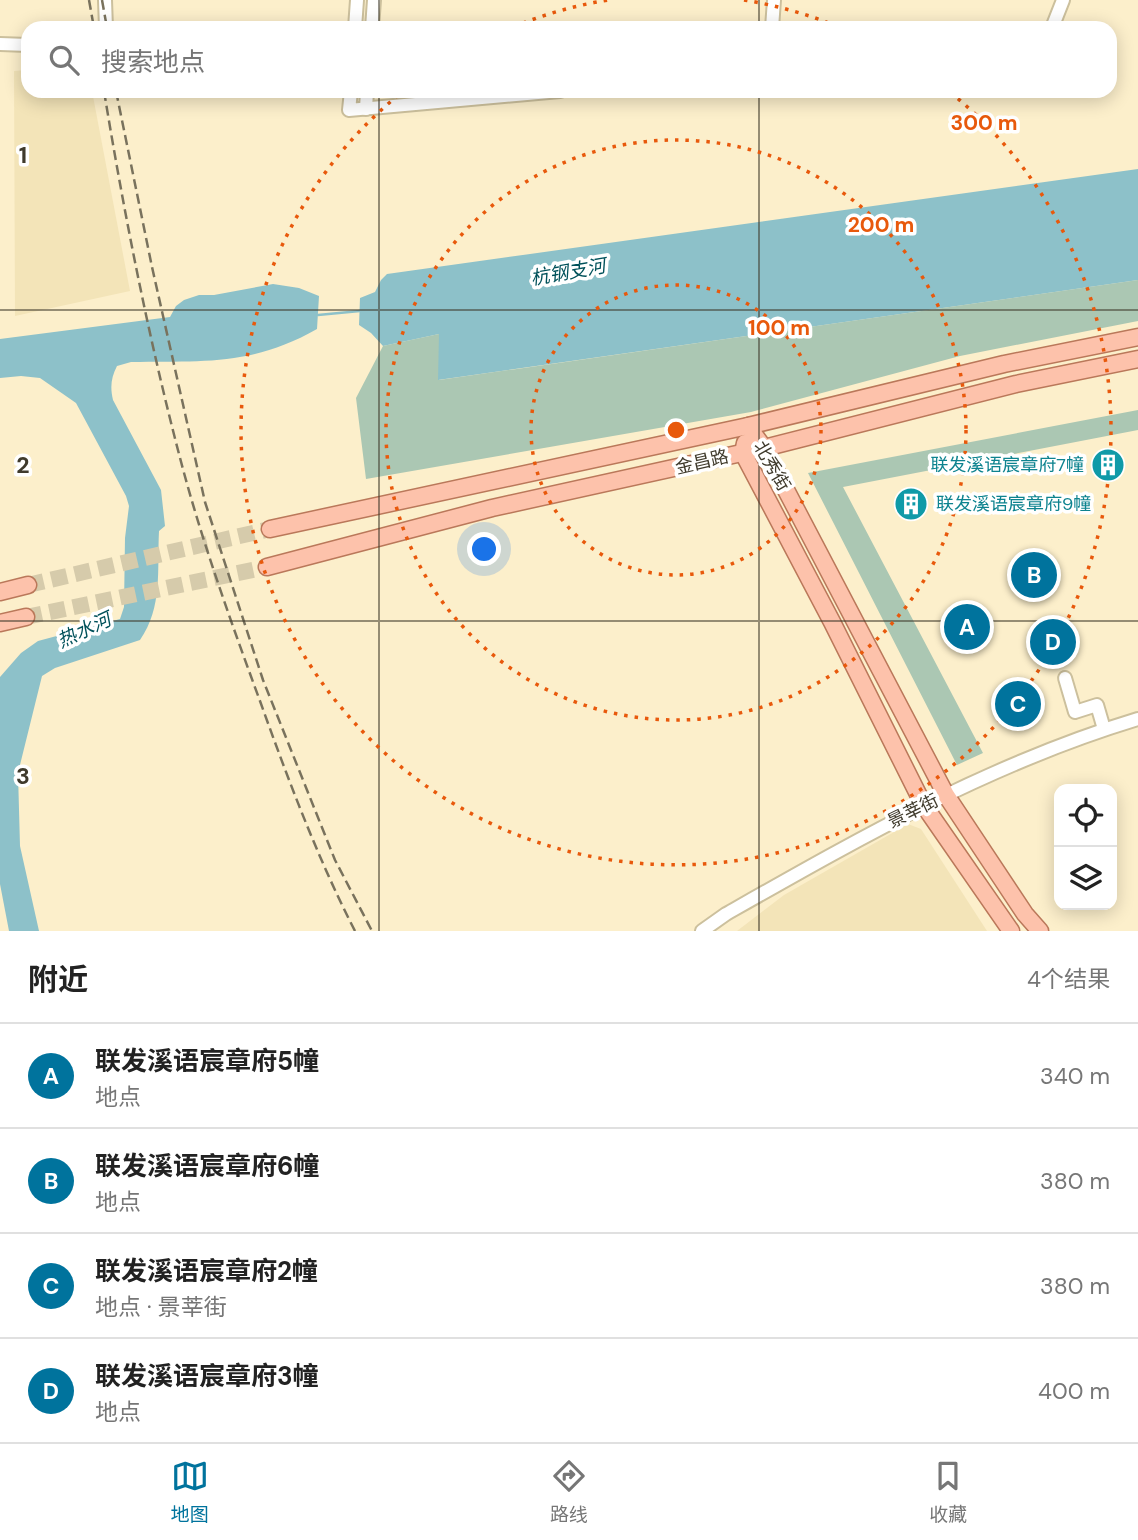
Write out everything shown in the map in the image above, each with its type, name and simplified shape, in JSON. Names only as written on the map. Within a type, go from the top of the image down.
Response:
[{"type":"main road","name":"金昌路","points":[[270,529],[748,426],[1004,364],[1138,337]]},
{"type":"main road","name":"金昌路","points":[[267,567],[492,508],[743,453],[1016,384],[1138,359]]},
{"type":"main road","name":"北秀街","points":[[748,426],[764,448],[946,795],[1025,914],[1040,931]]},
{"type":"main road","name":"北秀街","points":[[748,426],[743,453],[923,804],[1011,931]]},
{"type":"main road","points":[[0,592],[28,585]]},
{"type":"main road","points":[[0,623],[26,617]]},
{"type":"street","points":[[104,0],[106,21]]},
{"type":"street","points":[[356,21],[357,0]]},
{"type":"street","points":[[372,21],[374,0]]},
{"type":"street","points":[[772,21],[774,0]]},
{"type":"street","points":[[1055,21],[1063,0]]},
{"type":"street","points":[[0,44],[21,45]]},
{"type":"street","points":[[350,98],[349,110],[485,98]]},
{"type":"street","points":[[366,109],[367,98]]},
{"type":"street","points":[[1065,678],[1074,712],[1097,705],[1104,729]]},
{"type":"street","name":"景莘街","points":[[702,931],[726,914],[923,804],[1104,729],[1138,719]]},
{"type":"shaded area","points":[[21,70],[21,98],[93,98],[130,291],[15,316],[14,71]]},
{"type":"shaded area","points":[[908,824],[921,829],[987,931],[737,931],[784,895]]},
{"type":"green space","points":[[1138,280],[1138,321],[960,356],[751,412],[366,479],[356,398],[383,346],[439,334],[439,380]]},
{"type":"green space","points":[[1138,410],[1138,430],[843,487],[983,753],[957,765],[808,473]]},
{"type":"water","points":[[1138,169],[1138,280],[438,380],[439,334],[383,346],[359,325],[360,298],[375,292],[387,274]]},
{"type":"water","name":"热水河","points":[[273,284],[299,288],[319,296],[317,329],[271,350],[249,355],[204,361],[131,362],[117,366],[115,370],[112,383],[113,400],[161,490],[165,526],[159,531],[156,601],[140,640],[55,668],[42,676],[18,773],[20,846],[39,931],[9,931],[0,884],[0,677],[21,653],[38,641],[120,619],[124,607],[125,538],[129,506],[76,403],[40,378],[0,378],[0,339],[170,317],[176,306],[199,295],[214,295]]},
{"type":"waterway","name":"杭钢支河","points":[[318,315],[360,311]]},
{"type":"tunnel","points":[[28,585],[270,529]]},
{"type":"tunnel","points":[[26,617],[267,567]]},
{"type":"railway","points":[[89,0],[93,21]]},
{"type":"railway","points":[[102,0],[106,21]]},
{"type":"railway","points":[[105,98],[147,319],[196,516],[292,789],[355,931]]},
{"type":"railway","points":[[117,98],[205,502],[263,680],[335,860],[372,931]]},
{"type":"place","name":"联发溪语宸章府7幢","points":[[1108,465]]},
{"type":"place","name":"联发溪语宸章府9幢","points":[[911,504]]},
{"type":"place","name":"联发溪语宸章府6幢","points":[[1034,575]]},
{"type":"place","name":"联发溪语宸章府5幢","points":[[967,627]]},
{"type":"place","name":"联发溪语宸章府3幢","points":[[1053,642]]},
{"type":"place","name":"联发溪语宸章府2幢","points":[[1018,704]]}]
